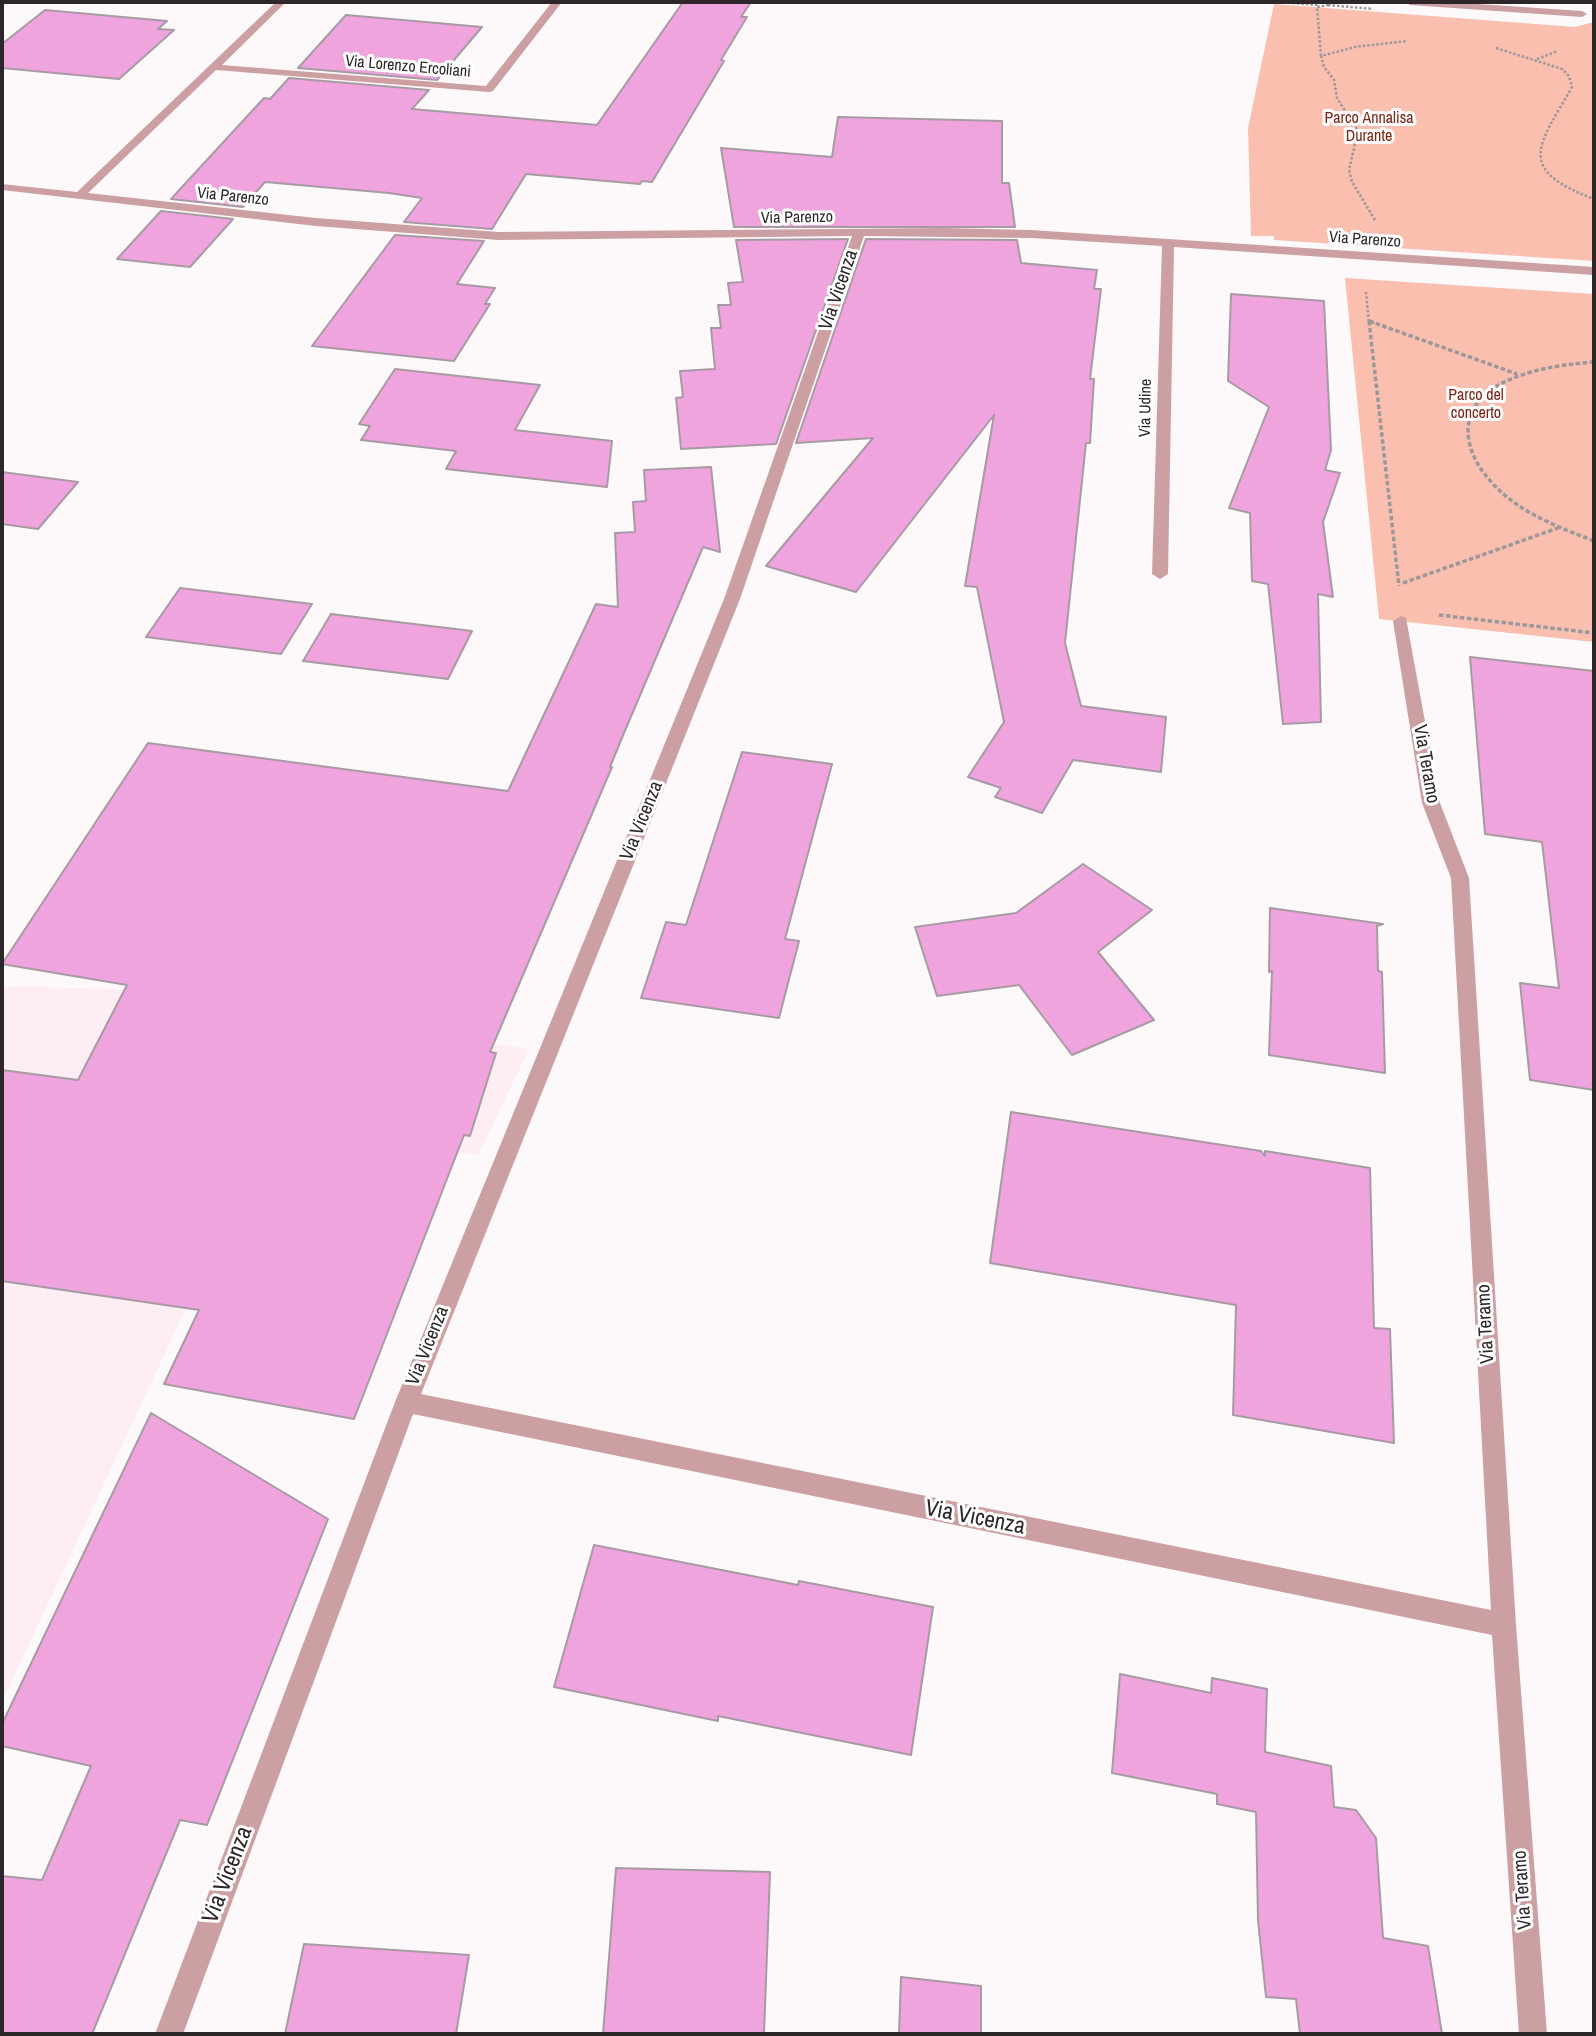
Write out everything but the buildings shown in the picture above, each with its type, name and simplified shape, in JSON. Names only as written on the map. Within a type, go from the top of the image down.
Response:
[{"type":"street","points":[[80,195],[281,2]]},
{"type":"street","name":"Via Lorenzo Ercoliani","points":[[214,67],[489,89],[557,2]]},
{"type":"street","points":[[1410,2],[1582,14]]},
{"type":"street","name":"Via Parenzo","points":[[2,187],[316,222],[499,236],[1031,234],[1594,271]]},
{"type":"street","name":"Via Vicenza","points":[[169,2034],[406,1402],[732,599],[859,233]]},
{"type":"street","name":"Via Udine","points":[[1160,574],[1168,243]]},
{"type":"street","name":"Via Teramo","points":[[1401,616],[1431,803],[1460,878],[1504,1625],[1533,2034]]},
{"type":"street","name":"Via Vicenza","points":[[406,1402],[1504,1625]]},
{"type":"path","points":[[1279,2],[1318,5],[1328,5],[1328,2]]},
{"type":"path","points":[[1318,5],[1324,67],[1335,80],[1337,98],[1359,131],[1349,170],[1352,181],[1378,226]]},
{"type":"path","points":[[1321,56],[1355,47],[1416,41]]},
{"type":"path","points":[[1488,47],[1536,59],[1562,69],[1569,76],[1572,87],[1539,146],[1538,160],[1544,174],[1564,189],[1594,199]]},
{"type":"path","points":[[1367,256],[1364,282],[1401,616],[1594,633]]},
{"type":"path","points":[[1369,321],[1517,373]]},
{"type":"path","points":[[1594,362],[1551,365],[1517,373],[1490,388],[1472,407],[1466,429],[1471,454],[1489,481],[1509,497],[1558,527],[1594,541]]},
{"type":"path","points":[[1398,585],[1558,527]]},
{"type":"shaded area","points":[[2,986],[115,989],[529,1049],[478,1155],[273,1122],[2,1702]]},
{"type":"green space","name":"Parco Annalisa Durante","points":[[1274,4],[1575,27],[1594,22],[1594,261],[1274,240],[1274,236],[1251,236],[1248,128]]},
{"type":"green space","name":"Parco del concerto","points":[[1345,278],[1594,294],[1594,642],[1379,619]]}]
